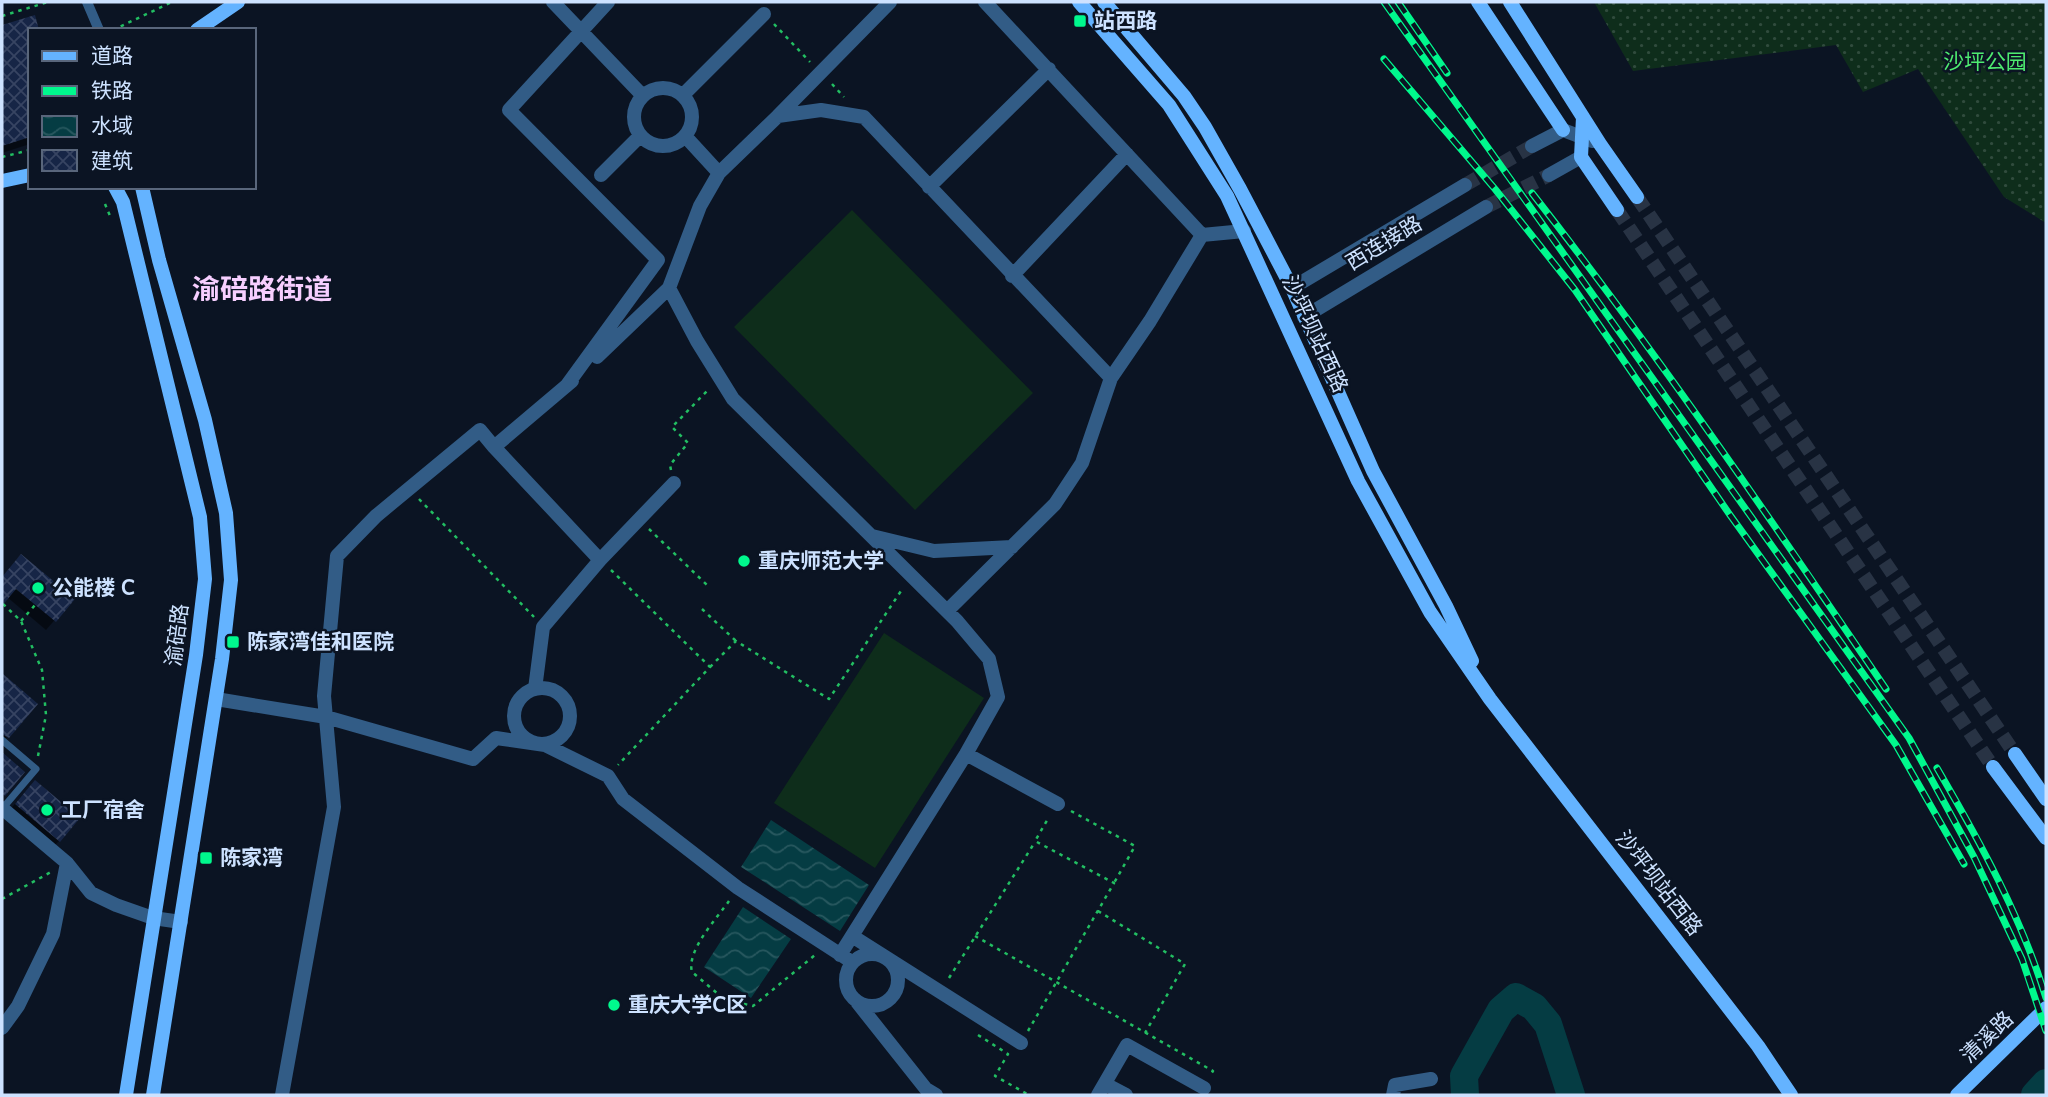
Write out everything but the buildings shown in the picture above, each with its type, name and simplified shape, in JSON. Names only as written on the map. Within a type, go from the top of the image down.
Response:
[{"type":"main road","points":[[200,28],[218,14],[242,2]]},
{"type":"main road","name":"沙坪坝站西路","points":[[1079,2],[1169,105],[1227,196],[1358,481],[1430,612],[1490,699],[1749,1035],[1791,1095]]},
{"type":"main road","name":"沙坪坝站西路","points":[[1104,2],[1184,96],[1205,127],[1292,288],[1373,471],[1446,606],[1490,699]]},
{"type":"main road","points":[[1479,2],[1563,130]]},
{"type":"main road","points":[[1510,2],[1637,197]]},
{"type":"main road","points":[[1583,116],[1581,157],[1618,209]]},
{"type":"main road","points":[[2,181],[28,175]]},
{"type":"main road","name":"渝碚路","points":[[116,189],[123,202],[200,517],[205,579],[196,655],[125,1095]]},
{"type":"main road","points":[[142,189],[159,260],[205,421],[226,513],[231,580],[216,699],[153,1095]]},
{"type":"main road","points":[[2015,754],[2046,799]]},
{"type":"main road","points":[[1993,768],[2046,838]]},
{"type":"main road","name":"清溪路","points":[[1957,1095],[2046,1008]]},
{"type":"street","points":[[87,2],[98,28]]},
{"type":"street","points":[[553,2],[642,95]]},
{"type":"street","points":[[567,385],[658,260],[509,110],[608,2]]},
{"type":"street","points":[[494,447],[567,385],[669,288],[700,206],[719,173],[890,2]]},
{"type":"street","points":[[985,2],[1202,235]]},
{"type":"street","points":[[683,95],[764,14]]},
{"type":"street","points":[[929,187],[1049,69]]},
{"type":"street","points":[[655,88],[670,88],[683,95],[691,108],[692,123],[685,136],[671,145],[655,145],[640,136],[633,115],[642,95],[655,88]]},
{"type":"street","points":[[778,116],[821,110],[864,117],[1111,378]]},
{"type":"street","points":[[1532,146],[1563,130],[1600,144]]},
{"type":"street","points":[[601,175],[640,136]]},
{"type":"street","points":[[685,136],[719,173]]},
{"type":"street","points":[[1012,276],[1127,154]]},
{"type":"street","points":[[1549,175],[1581,157]]},
{"type":"street","name":"西连接路","points":[[1292,288],[1465,185]]},
{"type":"street","name":"西连接路","points":[[1304,317],[1486,206]]},
{"type":"street","points":[[1202,235],[1244,231]]},
{"type":"street","points":[[947,611],[1055,504],[1082,463],[1111,378],[1150,321],[1202,235]]},
{"type":"street","points":[[669,288],[733,399],[947,611],[989,659],[998,697],[967,754],[852,936],[846,959],[846,984],[854,999],[926,1088],[936,1095]]},
{"type":"street","points":[[282,1095],[334,807],[324,696],[337,556],[376,516],[480,430],[600,560]]},
{"type":"street","points":[[535,689],[543,627],[600,560],[674,483]]},
{"type":"street","points":[[871,535],[934,551],[1012,547]]},
{"type":"street","points":[[216,699],[326,716],[473,759],[496,738],[545,745],[562,738],[567,730],[570,712],[561,695],[544,688],[526,693],[519,700],[514,718],[521,735],[528,741],[545,745],[608,776],[623,799],[738,888],[846,959],[868,954],[891,961],[898,976],[898,984],[891,999],[876,1006],[868,1006],[854,999]]},
{"type":"street","points":[[967,754],[1058,804]]},
{"type":"street","points":[[2,808],[67,863],[91,893],[153,918],[181,922]]},
{"type":"street","points":[[2,1027],[18,1006],[53,934],[67,863]]},
{"type":"street","points":[[852,936],[1021,1043]]},
{"type":"street","points":[[1126,1095],[1102,1090],[1127,1045],[1204,1088]]},
{"type":"street","points":[[1393,1095],[1395,1085],[1431,1079]]},
{"type":"lane","points":[[2,740],[36,769],[2,808]]},
{"type":"path","points":[[2,16],[48,2]]},
{"type":"path","points":[[117,28],[172,2]]},
{"type":"path","points":[[764,14],[846,99]]},
{"type":"path","points":[[2,157],[28,150]]},
{"type":"path","points":[[674,483],[670,464],[688,443],[672,427],[720,378]]},
{"type":"path","points":[[409,488],[543,627]]},
{"type":"path","points":[[639,519],[707,585]]},
{"type":"path","points":[[600,560],[710,667]]},
{"type":"path","points":[[702,609],[736,641],[829,699],[911,575]]},
{"type":"path","points":[[3,604],[21,621],[43,670],[46,715],[36,769]]},
{"type":"path","points":[[21,621],[35,605]]},
{"type":"path","points":[[608,776],[736,641]]},
{"type":"path","points":[[940,993],[1058,804],[1135,846],[1021,1043]]},
{"type":"path","points":[[1035,841],[1114,883]]},
{"type":"path","points":[[2,898],[67,863]]},
{"type":"path","points":[[738,888],[692,954],[690,965],[692,972],[724,999],[752,1006],[826,946]]},
{"type":"path","points":[[975,936],[1145,1033],[1185,964],[1098,911]]},
{"type":"path","points":[[975,1033],[1008,1054],[995,1076],[1028,1095]]},
{"type":"green space","name":"沙坪公园","points":[[1594,2],[2046,2],[2046,223],[2004,197],[1918,69],[1863,92],[1836,45],[1633,71]]},
{"type":"green space","points":[[852,210],[1033,393],[915,510],[734,327]]},
{"type":"green space","points":[[884,633],[984,698],[875,868],[774,803]]},
{"type":"water","points":[[771,820],[869,885],[840,931],[741,867]]},
{"type":"water","points":[[743,907],[791,939],[751,998],[704,967]]},
{"type":"waterway","points":[[1465,1095],[1464,1076],[1501,1010],[1516,997],[1534,1007],[1548,1024],[1571,1095]]},
{"type":"waterway","points":[[2035,1095],[2046,1083]]},
{"type":"tunnel","points":[[1465,185],[1532,146]]},
{"type":"tunnel","points":[[1486,207],[1549,175]]},
{"type":"tunnel","points":[[1637,197],[2015,754]]},
{"type":"tunnel","points":[[1617,210],[1993,767]]},
{"type":"railway","points":[[1384,2],[1909,738],[1974,857],[2022,959],[2046,1031]]},
{"type":"railway","points":[[1398,2],[1447,73]]},
{"type":"railway","points":[[1384,59],[1495,189],[1575,290],[1730,515],[1896,745],[1964,864]]},
{"type":"railway","points":[[1532,193],[1669,376],[1886,689]]},
{"type":"railway","points":[[1937,768],[2012,909],[2046,998]]},
{"type":"place","name":"站西路","points":[[1080,21]]},
{"type":"place","name":"重庆师范大学","points":[[744,561]]},
{"type":"place","name":"公能楼 C","points":[[38,588]]},
{"type":"place","name":"陈家湾佳和医院","points":[[233,642]]},
{"type":"place","name":"工厂宿舍","points":[[47,810]]},
{"type":"place","name":"陈家湾","points":[[206,858]]},
{"type":"place","name":"重庆大学C区","points":[[614,1005]]},
{"type":"district","name":"渝碚路街道","points":[[262,290]]}]
